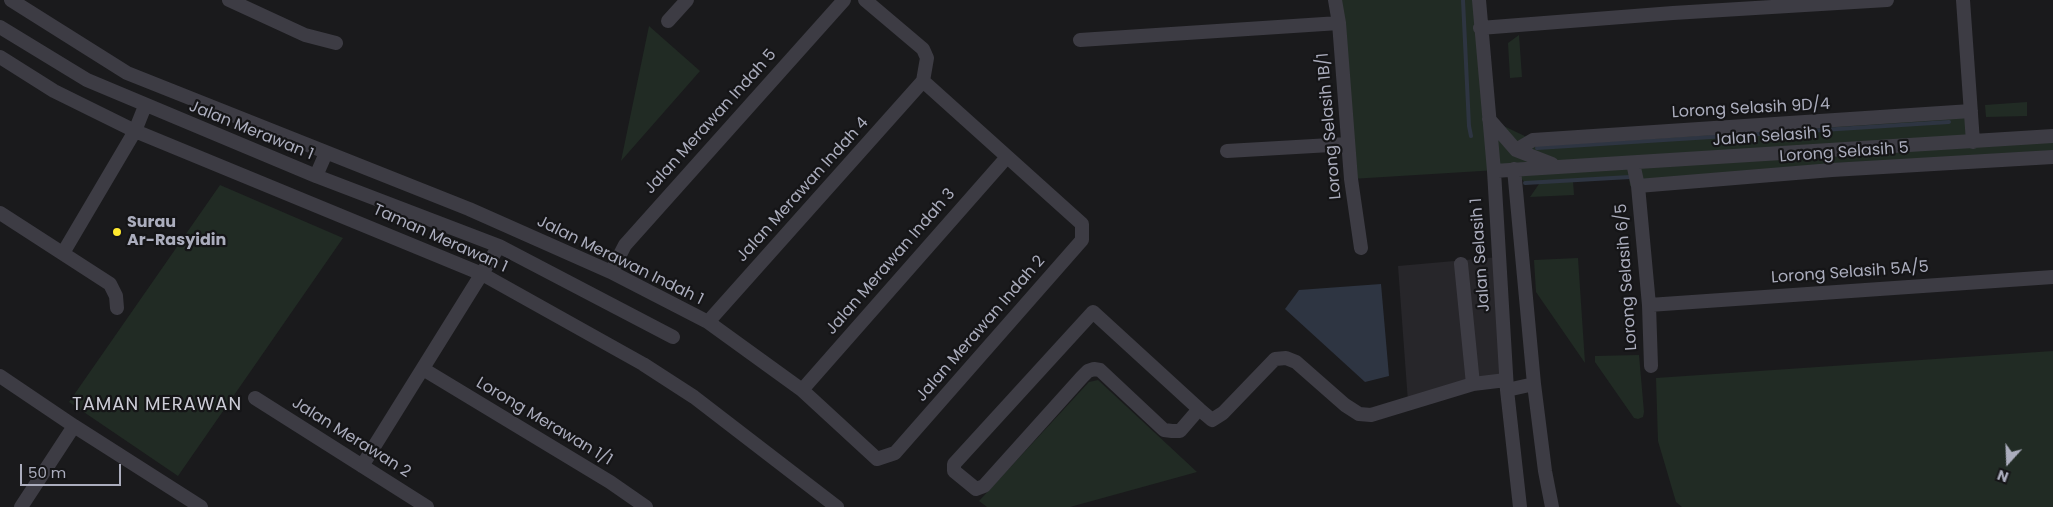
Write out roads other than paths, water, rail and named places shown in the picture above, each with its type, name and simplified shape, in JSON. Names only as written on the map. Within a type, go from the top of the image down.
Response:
[{"type":"street","name":"Jalan Merawan Indah 1","points":[[11,0],[127,73],[468,209],[611,272],[708,322],[802,390],[877,459],[895,453]]},
{"type":"street","points":[[229,0],[305,35],[336,43]]},
{"type":"street","points":[[668,21],[686,0]]},
{"type":"street","name":"Jalan Merawan Indah 5","points":[[611,272],[625,245],[844,0]]},
{"type":"street","points":[[866,0],[923,49],[927,58],[923,81],[1007,157]]},
{"type":"street","name":"Lorong Selasih 1B/1","points":[[1335,0],[1339,23],[1348,144],[1361,248]]},
{"type":"street","name":"Jalan Selasih 1","points":[[1479,0],[1494,171],[1507,385],[1520,507]]},
{"type":"street","points":[[1480,28],[1673,13],[1887,0]]},
{"type":"street","points":[[1963,0],[1973,142]]},
{"type":"street","points":[[1080,40],[1339,23]]},
{"type":"street","name":"Jalan Merawan 1","points":[[0,26],[61,66],[119,94],[316,176],[499,246],[673,337]]},
{"type":"street","name":"Taman Merawan 1","points":[[0,57],[54,91],[135,131],[482,274],[643,364],[694,397],[837,507]]},
{"type":"street","points":[[119,94],[127,73]]},
{"type":"street","name":"Jalan Merawan Indah 4","points":[[708,322],[923,81]]},
{"type":"street","points":[[63,253],[135,131],[145,106]]},
{"type":"street","name":"Lorong Selasih 9D/4","points":[[1516,150],[1533,140],[1971,111]]},
{"type":"street","points":[[1489,119],[1516,150],[1543,162],[1562,167]]},
{"type":"street","name":"Jalan Selasih 5","points":[[1494,171],[2053,136]]},
{"type":"street","points":[[1227,151],[1348,144]]},
{"type":"street","points":[[316,176],[326,153]]},
{"type":"street","name":"Jalan Merawan Indah 2","points":[[895,453],[1082,240],[1082,224],[1007,157]]},
{"type":"street","name":"Jalan Merawan Indah 3","points":[[802,390],[1007,157]]},
{"type":"street","name":"Lorong Selasih 5","points":[[1638,186],[1832,170],[2053,157]]},
{"type":"street","name":"Lorong Selasih 6/5","points":[[1633,163],[1638,186],[1649,305],[1652,366]]},
{"type":"street","points":[[1514,169],[1534,384],[1545,471],[1552,507]]},
{"type":"street","points":[[0,213],[110,284],[116,296],[117,308]]},
{"type":"street","points":[[362,466],[499,246]]},
{"type":"street","points":[[1461,264],[1473,384]]},
{"type":"street","name":"Lorong Selasih 5A/5","points":[[1649,305],[2053,276]]},
{"type":"street","points":[[1199,409],[1180,431],[1164,430],[1100,370],[1088,371],[984,486],[976,489],[954,471],[954,464],[1093,312],[1212,420],[1224,414],[1275,359],[1286,358],[1296,362],[1345,405],[1359,414],[1371,415],[1473,384],[1534,384]]},
{"type":"street","name":"Lorong Merawan 1/1","points":[[423,369],[610,482],[646,507]]},
{"type":"street","points":[[0,376],[197,506]]},
{"type":"street","name":"Jalan Merawan 2","points":[[255,398],[427,507]]},
{"type":"street","points":[[21,507],[74,426]]},
{"type":"water","points":[[1381,284],[1389,376],[1365,382],[1285,309],[1299,290]]},
{"type":"waterway","points":[[1463,0],[1471,136]]},
{"type":"waterway","points":[[1537,148],[1949,122]]},
{"type":"waterway","points":[[1525,183],[1630,177]]},
{"type":"place","name":"Surau Ar-Rasyidin","points":[[117,232]]},
{"type":"district","name":"TAMAN MERAWAN","points":[[157,405]]}]
